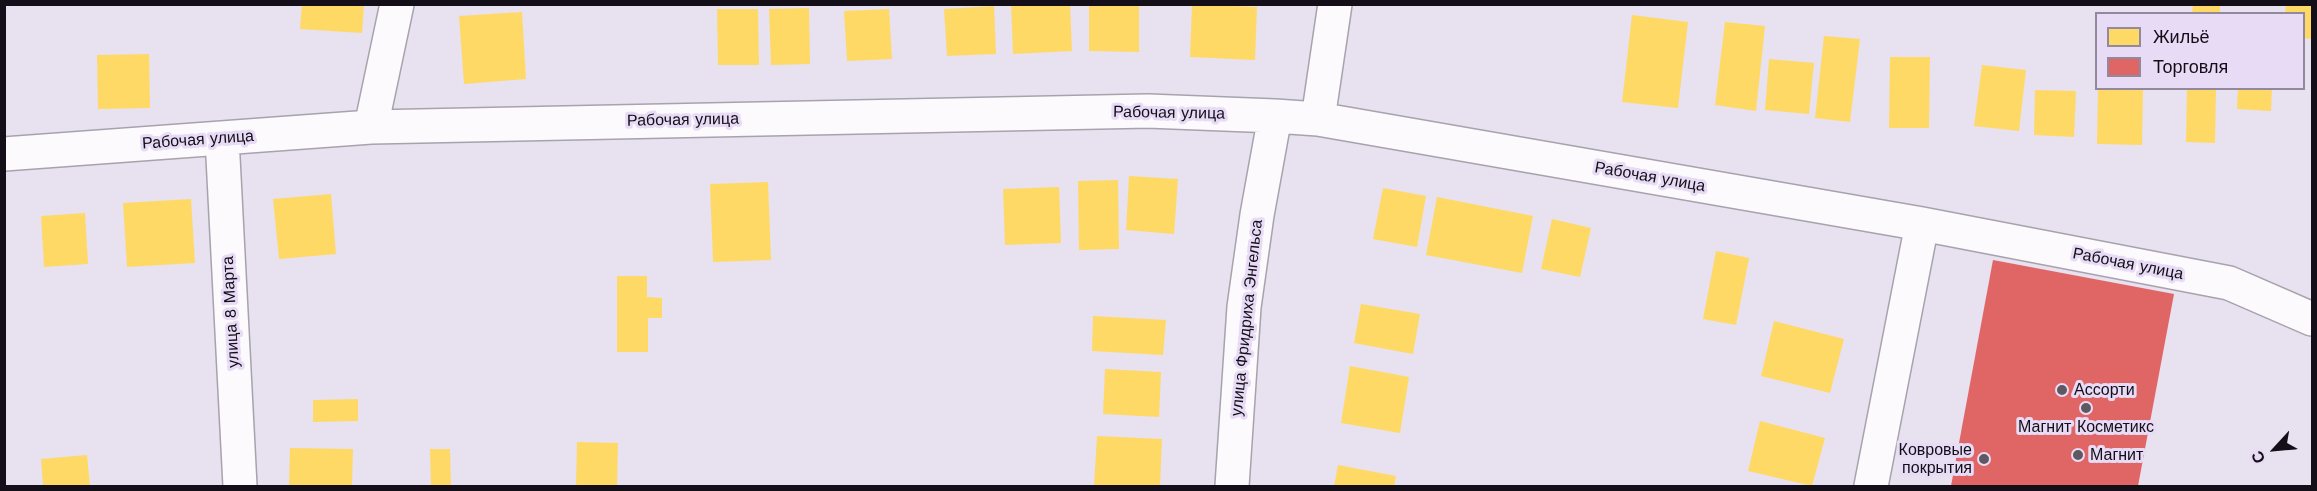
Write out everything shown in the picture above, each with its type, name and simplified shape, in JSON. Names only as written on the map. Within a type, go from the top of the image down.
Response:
[{"type":"street","points":[[371,127],[397,4]]},
{"type":"street","points":[[1318,119],[1335,4]]},
{"type":"street","name":"Рабочая улица","points":[[4,154],[371,127],[1136,111],[1318,119],[1922,224],[2229,283],[2313,319]]},
{"type":"street","name":"улица Фридриха Энгельса","points":[[1232,486],[1244,307],[1257,215],[1275,116]]},
{"type":"street","name":"улица 8 Марта","points":[[222,138],[240,486]]},
{"type":"street","points":[[1871,486],[1922,224]]},
{"type":"building: Жильё","points":[[302,4],[364,4],[362,33],[300,29]]},
{"type":"building: Жильё","points":[[1011,4],[1070,4],[1072,51],[1013,54]]},
{"type":"building: Жильё","points":[[1089,4],[1139,4],[1139,52],[1089,51]]},
{"type":"building: Жильё","points":[[1192,4],[1257,7],[1255,60],[1190,57]]},
{"type":"building: Жильё","points":[[2193,4],[2220,4],[2220,12],[2192,12]]},
{"type":"building: Жильё","points":[[2286,4],[2312,4],[2312,39],[2305,38],[2305,12],[2285,12]]},
{"type":"building: Жильё","points":[[994,6],[996,54],[947,56],[944,9]]},
{"type":"building: Жильё","points":[[809,8],[810,64],[771,65],[769,9]]},
{"type":"building: Жильё","points":[[717,9],[758,9],[759,65],[718,65]]},
{"type":"building: Жильё","points":[[889,9],[892,59],[847,61],[844,11]]},
{"type":"building: Жильё","points":[[522,12],[526,79],[464,84],[459,16]]},
{"type":"building: Жильё","points":[[1632,15],[1688,22],[1678,108],[1622,102]]},
{"type":"building: Жильё","points":[[1725,22],[1765,26],[1756,111],[1715,105]]},
{"type":"building: Жильё","points":[[1824,36],[1860,39],[1850,122],[1815,118]]},
{"type":"building: Жильё","points":[[149,54],[150,108],[98,109],[97,55]]},
{"type":"building: Жильё","points":[[1890,57],[1930,57],[1929,128],[1889,128]]},
{"type":"building: Жильё","points":[[1769,59],[1814,63],[1809,114],[1765,110]]},
{"type":"building: Жильё","points":[[1982,65],[2026,70],[2019,131],[1974,126]]},
{"type":"building: Жильё","points":[[2035,90],[2076,91],[2074,137],[2034,135]]},
{"type":"building: Жильё","points":[[2098,90],[2143,90],[2142,145],[2097,144]]},
{"type":"building: Жильё","points":[[2187,90],[2216,90],[2215,143],[2186,142]]},
{"type":"building: Жильё","points":[[2238,90],[2272,90],[2271,111],[2237,109]]},
{"type":"building: Жильё","points":[[1129,176],[1178,179],[1174,234],[1126,230]]},
{"type":"building: Жильё","points":[[1118,180],[1119,249],[1079,250],[1078,181]]},
{"type":"building: Жильё","points":[[768,182],[771,260],[713,262],[710,184]]},
{"type":"building: Жильё","points":[[1059,187],[1061,243],[1005,245],[1003,189]]},
{"type":"building: Жильё","points":[[1383,188],[1426,196],[1417,247],[1373,239]]},
{"type":"building: Жильё","points":[[331,194],[336,254],[279,259],[273,199]]},
{"type":"building: Жильё","points":[[1437,197],[1533,216],[1522,273],[1426,255]]},
{"type":"building: Жильё","points":[[191,199],[195,263],[127,267],[123,203]]},
{"type":"building: Жильё","points":[[85,213],[88,264],[44,267],[41,216]]},
{"type":"building: Жильё","points":[[1552,219],[1591,228],[1580,277],[1541,269]]},
{"type":"building: Жильё","points":[[1716,251],[1749,258],[1736,325],[1703,319]]},
{"type":"building: Жильё","points":[[617,276],[647,276],[647,297],[662,298],[662,318],[648,318],[648,352],[617,352]]},
{"type":"building: Жильё","points":[[1361,304],[1420,314],[1413,354],[1354,343]]},
{"type":"building: Жильё","points":[[1093,316],[1166,320],[1163,355],[1092,351]]},
{"type":"building: Жильё","points":[[1774,321],[1844,339],[1830,393],[1761,376]]},
{"type":"building: Жильё","points":[[1350,366],[1409,377],[1400,433],[1341,423]]},
{"type":"building: Жильё","points":[[1105,369],[1161,372],[1159,417],[1103,414]]},
{"type":"building: Жильё","points":[[358,399],[358,421],[313,422],[313,400]]},
{"type":"building: Жильё","points":[[1760,421],[1825,438],[1812,486],[1748,471]]},
{"type":"building: Жильё","points":[[1097,436],[1162,439],[1160,486],[1094,486]]},
{"type":"building: Жильё","points":[[577,442],[618,443],[617,486],[576,486]]},
{"type":"building: Жильё","points":[[290,448],[353,449],[352,486],[289,486]]},
{"type":"building: Жильё","points":[[430,449],[450,449],[451,486],[431,486]]},
{"type":"building: Жильё","points":[[87,455],[90,486],[43,486],[41,459]]},
{"type":"building: Жильё","points":[[1338,465],[1396,476],[1394,486],[1334,486]]},
{"type":"building: Торговля","name":"Ассорти","points":[[1993,260],[2174,294],[2138,486],[1951,486]]},
{"type":"place","name":"Ассорти","points":[[2062,390]]},
{"type":"place","name":"Магнит Косметикс","points":[[2086,408]]},
{"type":"place","name":"Магнит","points":[[2078,455]]},
{"type":"place","name":"Ковровые покрытия","points":[[1984,459]]}]
